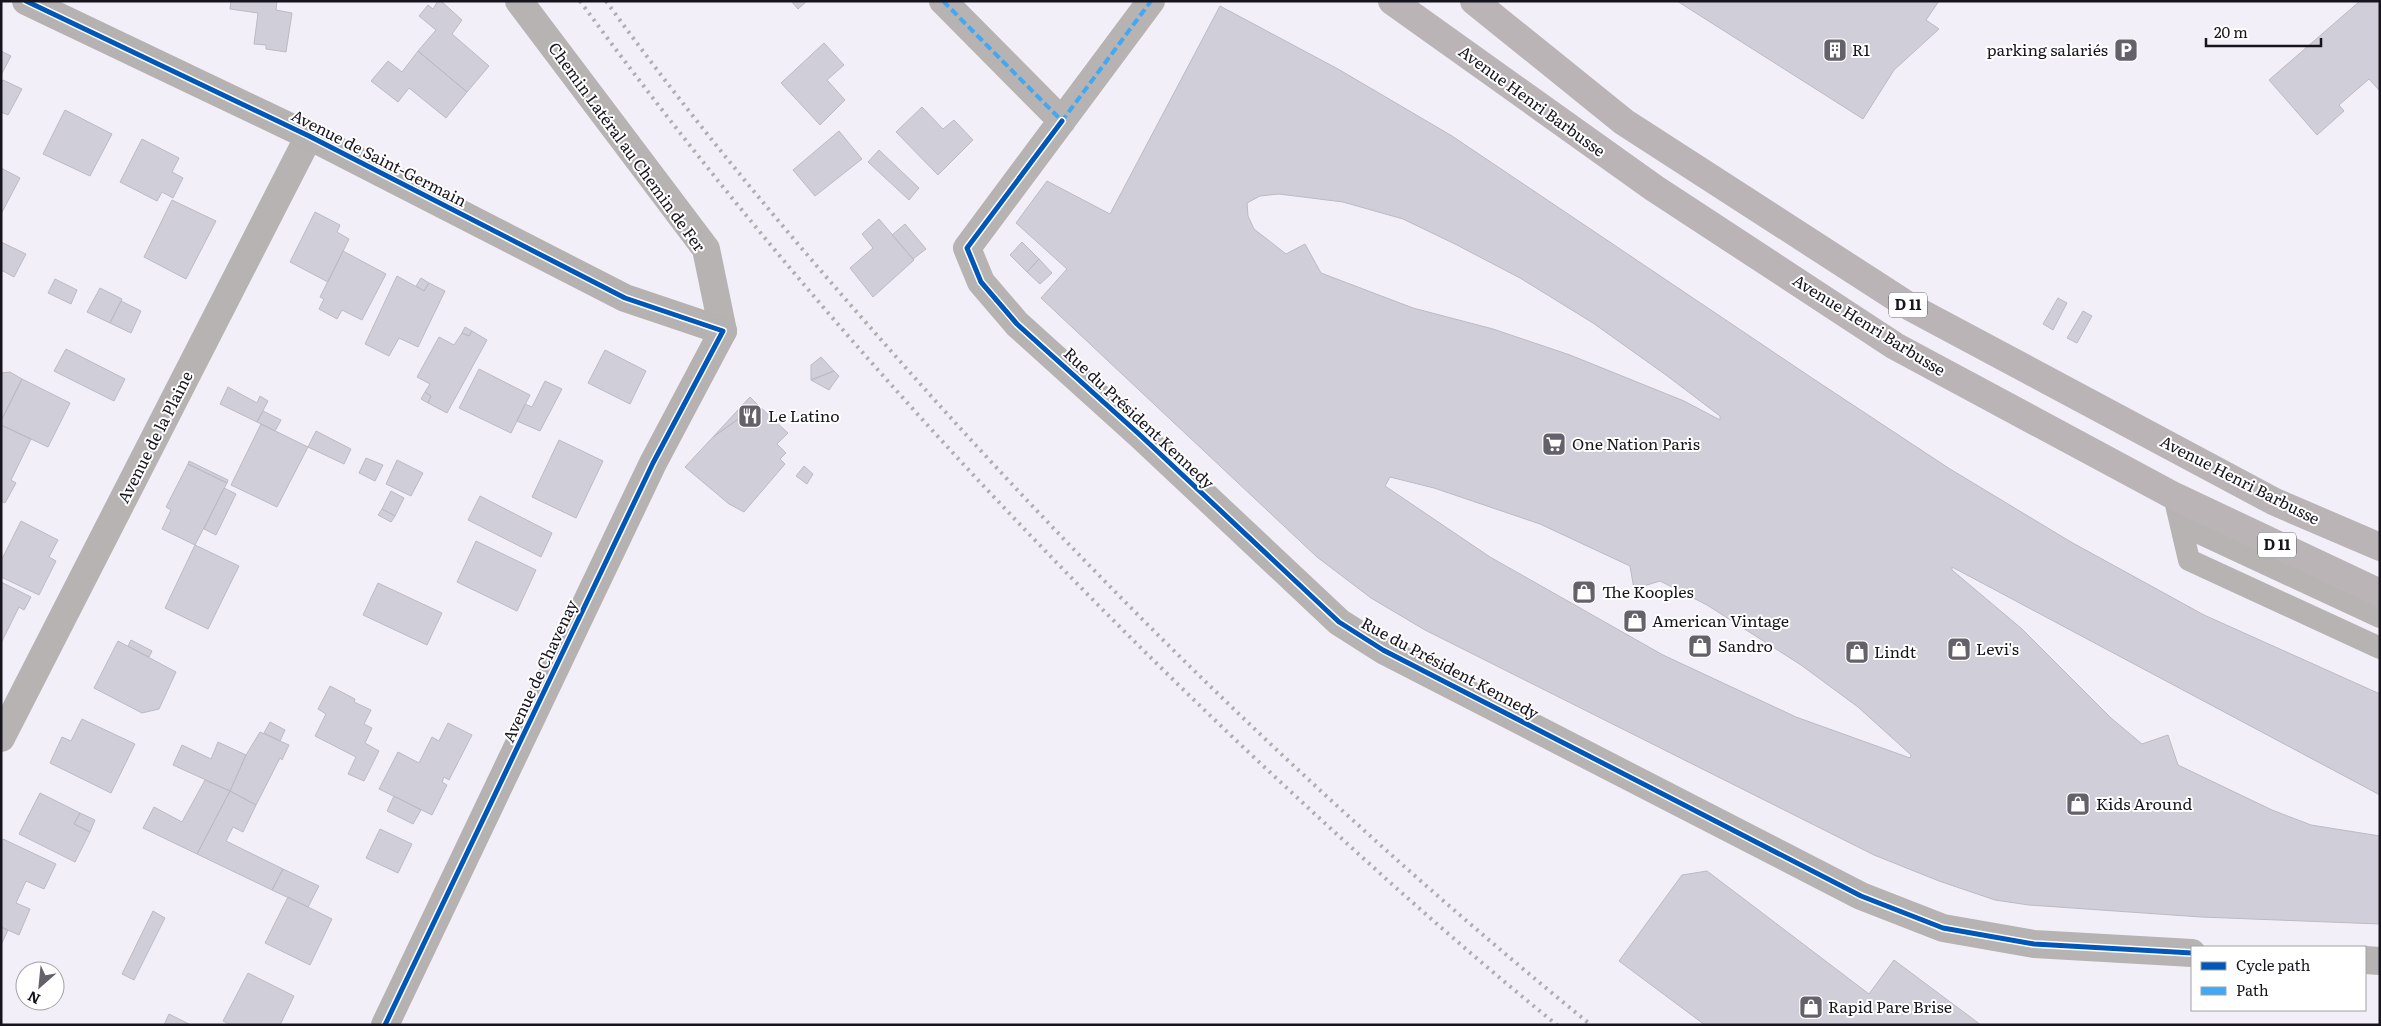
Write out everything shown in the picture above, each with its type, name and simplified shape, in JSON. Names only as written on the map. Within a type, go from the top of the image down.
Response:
[{"type":"main road","name":"Avenue Henri Barbusse","points":[[1392,1],[1654,188],[1895,346],[2174,496],[2380,593]]},
{"type":"main road","name":"Avenue Henri Barbusse","points":[[1474,1],[1624,122],[1912,308],[2275,502],[2380,547]]},
{"type":"street","name":"Avenue de Saint-Germain","points":[[26,1],[309,136],[625,298],[723,332]]},
{"type":"street","name":"Chemin Latéral au Chemin de Fer","points":[[520,1],[706,249],[723,332]]},
{"type":"street","points":[[943,1],[1062,121]]},
{"type":"street","name":"Rue du Président Kennedy","points":[[1151,1],[967,248],[981,282],[1017,324],[1339,622],[1383,650],[1861,896],[1943,928],[2034,944],[2191,953]]},
{"type":"street","name":"Avenue de la Plaine","points":[[1,738],[309,136]]},
{"type":"street","name":"Avenue de Chavenay","points":[[385,1025],[653,463],[723,332]]},
{"type":"street","points":[[2366,960],[2380,961]]},
{"type":"lane","points":[[2174,496],[2189,560],[2380,648]]},
{"type":"lane","points":[[2182,525],[2380,617]]},
{"type":"building","points":[[231,1],[277,1],[276,10],[292,13],[286,52],[266,49],[266,45],[254,44],[258,13],[230,9]]},
{"type":"building","points":[[438,1],[441,1],[462,20],[452,34],[489,66],[467,92],[418,51],[436,30],[419,16],[428,5],[433,9]]},
{"type":"building","points":[[791,1],[807,1],[798,9]]},
{"type":"building","name":"R1","points":[[1677,1],[1939,1],[1926,20],[1939,29],[1894,70],[1863,119]]},
{"type":"building","points":[[2360,1],[2380,1],[2380,91],[2369,79],[2339,105],[2344,111],[2317,135],[2269,80]]},
{"type":"building","name":"One Nation Paris","points":[[1220,6],[1338,69],[1452,136],[1950,469],[2071,542],[2204,615],[2380,694],[2380,795],[1952,567],[1952,570],[2022,629],[2111,718],[2142,744],[2168,735],[2178,765],[2272,810],[2311,825],[2380,836],[2380,924],[2201,917],[2029,905],[1995,900],[1939,881],[1874,855],[1425,630],[1371,598],[1317,557],[1041,298],[1067,269],[1016,223],[1047,181],[1110,214]],"holes":[[[1279,194],[1343,202],[1403,219],[1455,244],[1520,278],[1593,323],[1720,416],[1720,420],[1684,401],[1570,355],[1493,329],[1413,308],[1321,273],[1305,244],[1286,254],[1254,229],[1248,216],[1247,203],[1260,196]],[[1390,477],[1434,488],[1540,524],[1630,566],[1634,589],[1660,581],[1707,605],[1801,665],[1858,707],[1911,755],[1910,758],[1796,717],[1663,655],[1490,557],[1385,486]]]},
{"type":"building","points":[[824,43],[844,65],[827,80],[845,100],[820,125],[781,83]]},
{"type":"building","points":[[1,51],[11,56],[1,75]]},
{"type":"building","points":[[418,51],[467,92],[446,118],[409,88],[398,102],[371,81],[388,61],[402,72]]},
{"type":"building","points":[[3,80],[22,89],[8,115],[1,112],[1,84]]},
{"type":"building","points":[[922,107],[943,129],[954,120],[973,140],[938,175],[896,132]]},
{"type":"building","points":[[65,110],[112,134],[90,176],[43,154]]},
{"type":"building","points":[[839,131],[862,159],[815,196],[793,170]]},
{"type":"building","points":[[142,139],[179,158],[172,172],[183,178],[173,198],[162,192],[157,201],[120,182]]},
{"type":"building","points":[[879,150],[919,188],[909,200],[868,162]]},
{"type":"building","points":[[1,168],[20,178],[1,214]]},
{"type":"building","points":[[172,200],[216,221],[186,279],[144,257]]},
{"type":"building","points":[[315,212],[340,225],[337,232],[349,239],[328,282],[290,262]]},
{"type":"building","points":[[879,219],[914,260],[873,297],[850,268],[873,248],[862,234]]},
{"type":"building","points":[[905,224],[926,249],[913,259],[892,235]]},
{"type":"building","points":[[1,242],[26,254],[14,277],[1,270]]},
{"type":"building","points":[[1022,242],[1039,259],[1027,272],[1010,255]]},
{"type":"building","points":[[343,251],[386,274],[362,320],[342,310],[337,319],[319,309],[324,299],[320,297]]},
{"type":"building","points":[[1039,259],[1052,273],[1040,284],[1027,272]]},
{"type":"building","points":[[397,276],[424,291],[429,283],[445,291],[418,347],[399,338],[389,356],[365,344]]},
{"type":"building","points":[[421,278],[429,283],[424,291],[416,286]]},
{"type":"building","points":[[55,279],[77,290],[71,304],[48,293]]},
{"type":"building","points":[[100,288],[122,299],[110,323],[87,312]]},
{"type":"building","points":[[2058,298],[2067,303],[2053,330],[2043,324]]},
{"type":"building","points":[[121,301],[141,311],[131,333],[110,323]]},
{"type":"building","points":[[2083,311],[2092,316],[2077,343],[2067,338]]},
{"type":"building","points":[[465,327],[472,331],[469,336],[462,333]]},
{"type":"building","points":[[472,331],[487,340],[447,413],[428,403],[431,396],[425,392],[430,384],[417,377],[439,337],[454,345],[462,333],[469,336]]},
{"type":"building","points":[[66,349],[125,379],[114,401],[54,371]]},
{"type":"building","points":[[605,350],[646,371],[630,404],[588,383]]},
{"type":"building","points":[[821,357],[834,371],[811,380],[811,365]]},
{"type":"building","points":[[479,369],[530,395],[511,433],[459,408]]},
{"type":"building","points":[[834,371],[839,376],[829,390],[811,380]]},
{"type":"building","points":[[10,372],[22,379],[1,421],[1,373]]},
{"type":"building","points":[[22,379],[70,403],[48,447],[1,425],[1,421]]},
{"type":"building","points":[[545,381],[562,389],[540,431],[517,421],[525,404],[532,407]]},
{"type":"building","points":[[228,387],[257,403],[260,396],[268,401],[257,422],[220,404]]},
{"type":"building","points":[[425,392],[431,396],[428,403],[421,399]]},
{"type":"building","points":[[750,397],[758,405],[713,437]]},
{"type":"building","points":[[758,405],[788,433],[777,444],[786,453],[780,459],[785,464],[744,512],[729,504],[685,467],[713,437]]},
{"type":"building","points":[[263,411],[281,420],[275,431],[257,422]]},
{"type":"building","points":[[261,424],[308,447],[277,507],[231,485]]},
{"type":"building","points":[[1,425],[31,439],[11,480],[16,483],[5,503],[1,501]]},
{"type":"building","points":[[316,431],[351,449],[344,464],[308,447]]},
{"type":"building","points":[[559,440],[603,461],[576,518],[532,497]]},
{"type":"building","points":[[366,458],[383,465],[375,481],[359,473]]},
{"type":"building","points":[[397,460],[423,473],[411,496],[386,484]]},
{"type":"building","points":[[189,461],[228,480],[227,483],[188,464]]},
{"type":"building","points":[[188,464],[227,483],[195,545],[162,529],[171,510],[166,507]]},
{"type":"building","points":[[804,466],[813,474],[807,484],[796,476]]},
{"type":"building","points":[[224,488],[236,494],[216,535],[204,529]]},
{"type":"building","points":[[391,491],[404,498],[395,516],[382,509]]},
{"type":"building","points":[[480,496],[552,533],[541,557],[468,520]]},
{"type":"building","points":[[382,509],[395,516],[391,522],[378,515]]},
{"type":"building","points":[[21,521],[58,540],[49,557],[56,561],[39,595],[1,577],[1,561]]},
{"type":"building","points":[[476,541],[536,570],[517,611],[457,582]]},
{"type":"building","points":[[195,545],[239,566],[208,629],[165,608]]},
{"type":"building","points":[[1,582],[31,597],[24,610],[19,607],[1,643]]},
{"type":"building","points":[[378,583],[442,613],[427,645],[363,615]]},
{"type":"building","points":[[131,640],[152,651],[149,657],[128,646]]},
{"type":"building","points":[[118,641],[176,672],[159,709],[142,713],[94,688]]},
{"type":"building","points":[[330,686],[355,699],[354,702],[371,710],[364,724],[372,728],[365,743],[379,751],[364,781],[348,774],[356,757],[315,736],[326,714],[318,709]]},
{"type":"building","points":[[82,719],[135,744],[111,793],[50,763],[62,737],[71,741]]},
{"type":"building","points":[[270,722],[285,730],[280,741],[264,733]]},
{"type":"building","points":[[448,723],[472,735],[449,780],[444,777],[442,782],[447,785],[432,815],[379,789],[398,752],[419,763],[432,737],[439,741]]},
{"type":"building","points":[[260,732],[289,745],[282,760],[280,758],[256,805],[230,791],[246,755]]},
{"type":"building","points":[[218,742],[246,755],[230,791],[173,765],[182,745],[211,759]]},
{"type":"building","points":[[205,780],[230,791],[197,854],[143,828],[154,807],[182,822]]},
{"type":"building","points":[[230,791],[256,805],[243,832],[233,827],[226,841],[283,869],[272,890],[197,854]]},
{"type":"building","points":[[40,793],[80,813],[74,824],[90,832],[75,862],[19,834]]},
{"type":"building","points":[[394,796],[421,810],[413,824],[387,811]]},
{"type":"building","points":[[80,813],[95,820],[90,832],[74,824]]},
{"type":"building","points":[[380,829],[412,844],[398,873],[366,858]]},
{"type":"building","points":[[3,839],[56,864],[44,889],[26,881],[16,903],[30,909],[19,935],[1,927],[1,843]]},
{"type":"building","points":[[283,869],[319,886],[308,907],[272,890]]},
{"type":"building","points":[[1707,871],[1869,994],[1894,960],[1981,1025],[1705,1025],[1619,961],[1682,875]]},
{"type":"building","points":[[288,897],[332,919],[310,965],[265,943]]},
{"type":"building","points":[[153,911],[165,918],[134,980],[122,974]]},
{"type":"building","points":[[1,927],[8,930],[1,945]]},
{"type":"building","points":[[248,973],[294,996],[280,1025],[231,1025],[223,1021]]},
{"type":"building","points":[[169,1014],[191,1025],[164,1025]]},
{"type":"railway","points":[[580,1],[655,101],[732,198],[894,388],[979,481],[1153,660],[1242,746],[1397,889],[1557,1025]]},
{"type":"railway","points":[[606,1],[708,136],[780,223],[891,351],[1055,530],[1140,617],[1315,786],[1497,947],[1591,1025]]},
{"type":"marked path","points":[[943,1],[1062,121],[1151,1]]},
{"type":"cycle path","points":[[26,1],[309,136],[625,298],[723,331],[653,463],[385,1025]]},
{"type":"cycle path","points":[[1062,121],[967,248],[981,282],[1017,324],[1140,435],[1339,622],[1383,650],[1861,896],[1943,928],[2034,944],[2191,953]]},
{"type":"place","name":"R1","points":[[1835,50]]},
{"type":"place","name":"parking salariés","points":[[2126,50]]},
{"type":"place","name":"Le Latino","points":[[750,416]]},
{"type":"place","name":"One Nation Paris","points":[[1554,444]]},
{"type":"place","name":"The Kooples","points":[[1584,592]]},
{"type":"place","name":"American Vintage","points":[[1635,621]]},
{"type":"place","name":"Sandro","points":[[1700,646]]},
{"type":"place","name":"Levi's","points":[[1959,649]]},
{"type":"place","name":"Lindt","points":[[1857,652]]},
{"type":"place","name":"Kids Around","points":[[2078,804]]},
{"type":"place","name":"Rapid Pare Brise","points":[[1811,1007]]}]
